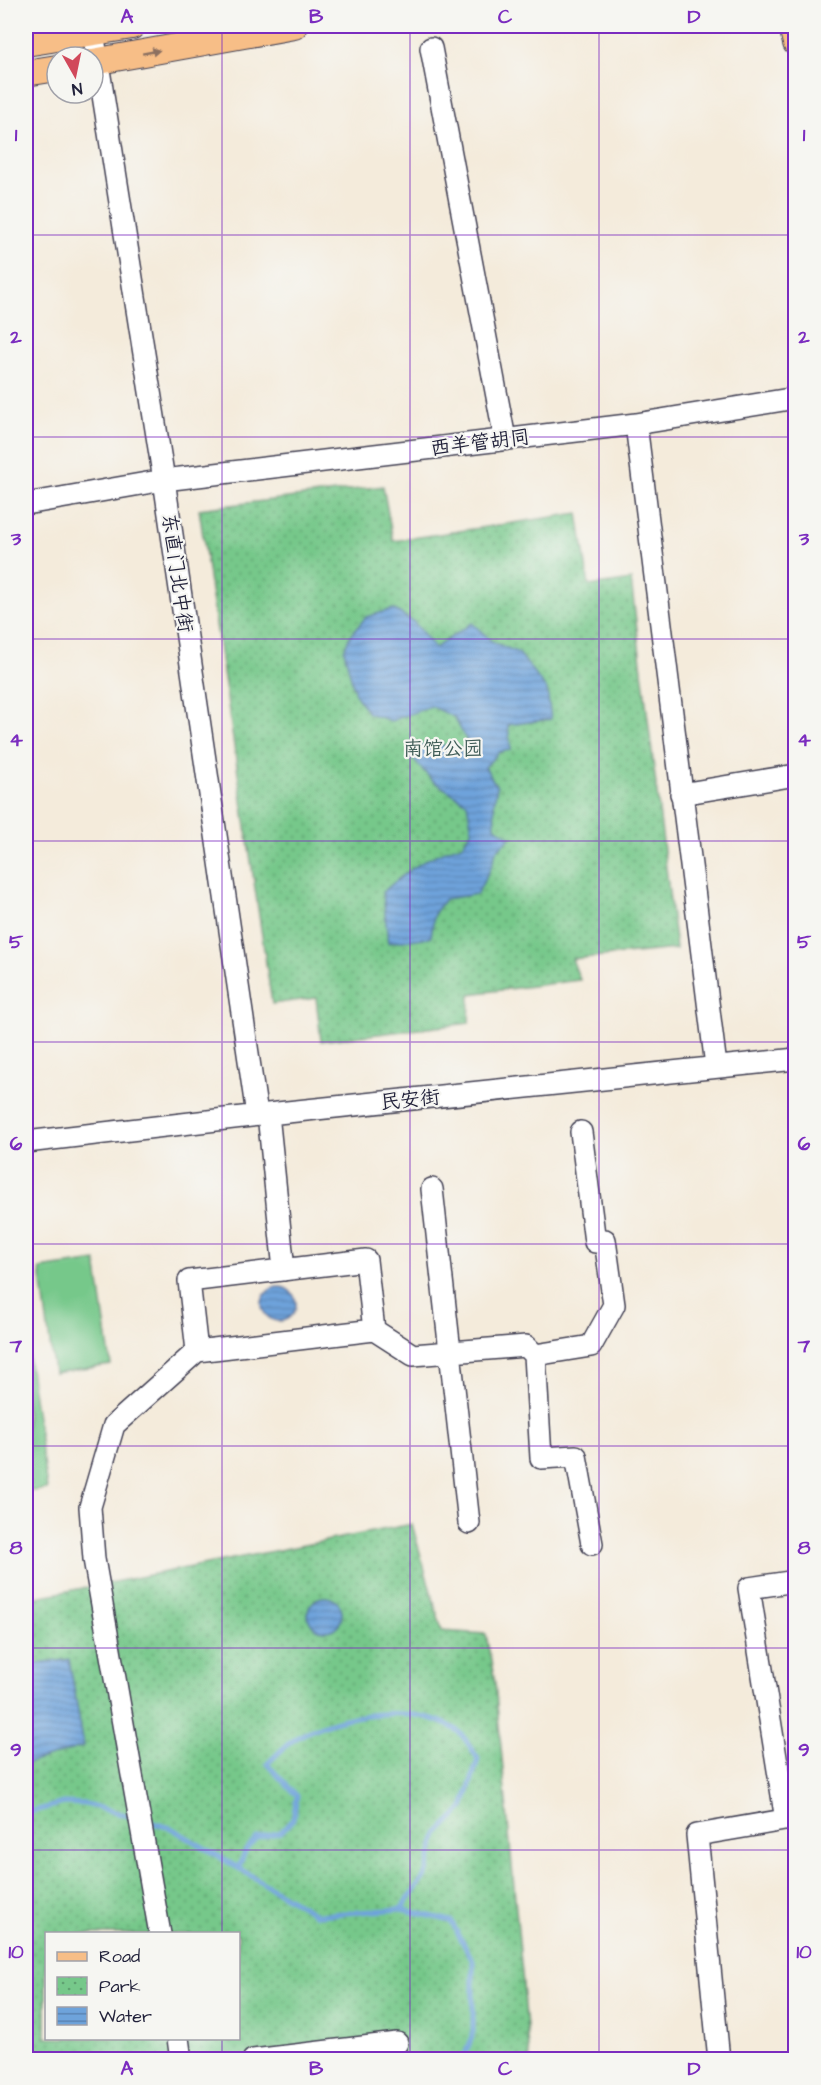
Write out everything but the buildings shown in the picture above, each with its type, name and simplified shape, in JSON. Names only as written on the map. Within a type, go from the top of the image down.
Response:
[{"type":"main road","points":[[26,44],[132,26]]},
{"type":"main road","points":[[105,60],[294,26]]},
{"type":"main road","points":[[792,26],[795,42]]},
{"type":"main road","points":[[26,73],[45,70]]},
{"type":"street","name":"东直门北中街","points":[[93,32],[94,45]]},
{"type":"street","points":[[431,48],[505,439]]},
{"type":"street","name":"东直门北中街","points":[[102,105],[164,480],[284,1270]]},
{"type":"street","name":"西羊管胡同","points":[[26,504],[164,480],[636,423],[795,398]]},
{"type":"street","points":[[636,423],[716,1066]]},
{"type":"street","points":[[681,794],[795,775]]},
{"type":"street","name":"民安街","points":[[26,1142],[262,1114],[795,1059]]},
{"type":"street","points":[[535,1355],[591,1346],[614,1305],[605,1240],[595,1242],[581,1132]]},
{"type":"street","points":[[432,1189],[470,1523]]},
{"type":"street","points":[[197,1351],[189,1281],[366,1260],[374,1330]]},
{"type":"street","points":[[160,1932],[94,1559],[90,1507],[114,1425],[197,1351],[374,1330],[413,1355],[525,1346],[535,1355],[541,1458],[576,1456],[592,1544]]},
{"type":"street","points":[[719,2060],[697,1835],[791,1819],[749,1588],[795,1581]]},
{"type":"street","points":[[178,2040],[181,2060]]},
{"type":"street","points":[[254,2060],[398,2043]]},
{"type":"green space","name":"南馆公园","points":[[383,486],[393,541],[578,513],[589,586],[631,580],[676,949],[572,959],[580,980],[470,994],[469,1023],[321,1041],[316,998],[272,1004],[199,509]]},
{"type":"green space","points":[[96,1261],[111,1365],[54,1373],[40,1269]]},
{"type":"green space","points":[[26,1340],[47,1489],[26,1492]]},
{"type":"green space","points":[[412,1524],[442,1631],[486,1634],[495,1683],[530,2059],[26,2060],[26,1599]]},
{"type":"water","points":[[393,609],[414,622],[435,648],[472,623],[493,642],[519,653],[547,690],[551,719],[508,725],[511,750],[499,752],[485,767],[497,787],[494,803],[495,827],[511,837],[496,851],[492,865],[477,894],[445,899],[434,914],[431,937],[388,943],[383,892],[420,864],[439,853],[462,845],[472,830],[467,803],[433,781],[413,759],[419,746],[436,742],[459,752],[467,741],[454,717],[431,706],[391,721],[368,713],[355,694],[344,650],[350,636],[366,617]]},
{"type":"water","points":[[279,1287],[291,1292],[296,1304],[291,1316],[279,1321],[267,1316],[262,1304],[267,1292]]},
{"type":"water","points":[[325,1597],[337,1602],[342,1614],[337,1626],[325,1631],[313,1626],[308,1614],[313,1602]]},
{"type":"water","points":[[69,1659],[84,1746],[26,1764],[26,1666]]},
{"type":"waterway","points":[[238,1868],[246,1850],[257,1838],[281,1832],[293,1819],[297,1796],[267,1764],[290,1742],[334,1722],[376,1714],[418,1716],[438,1721],[458,1731],[478,1759],[463,1808],[437,1834],[426,1875],[401,1909]]},
{"type":"waterway","points":[[26,1813],[64,1803],[86,1804],[136,1818]]},
{"type":"waterway","points":[[145,1821],[171,1828],[317,1915],[401,1909],[451,1921],[473,1961],[473,2034],[463,2060]]}]
